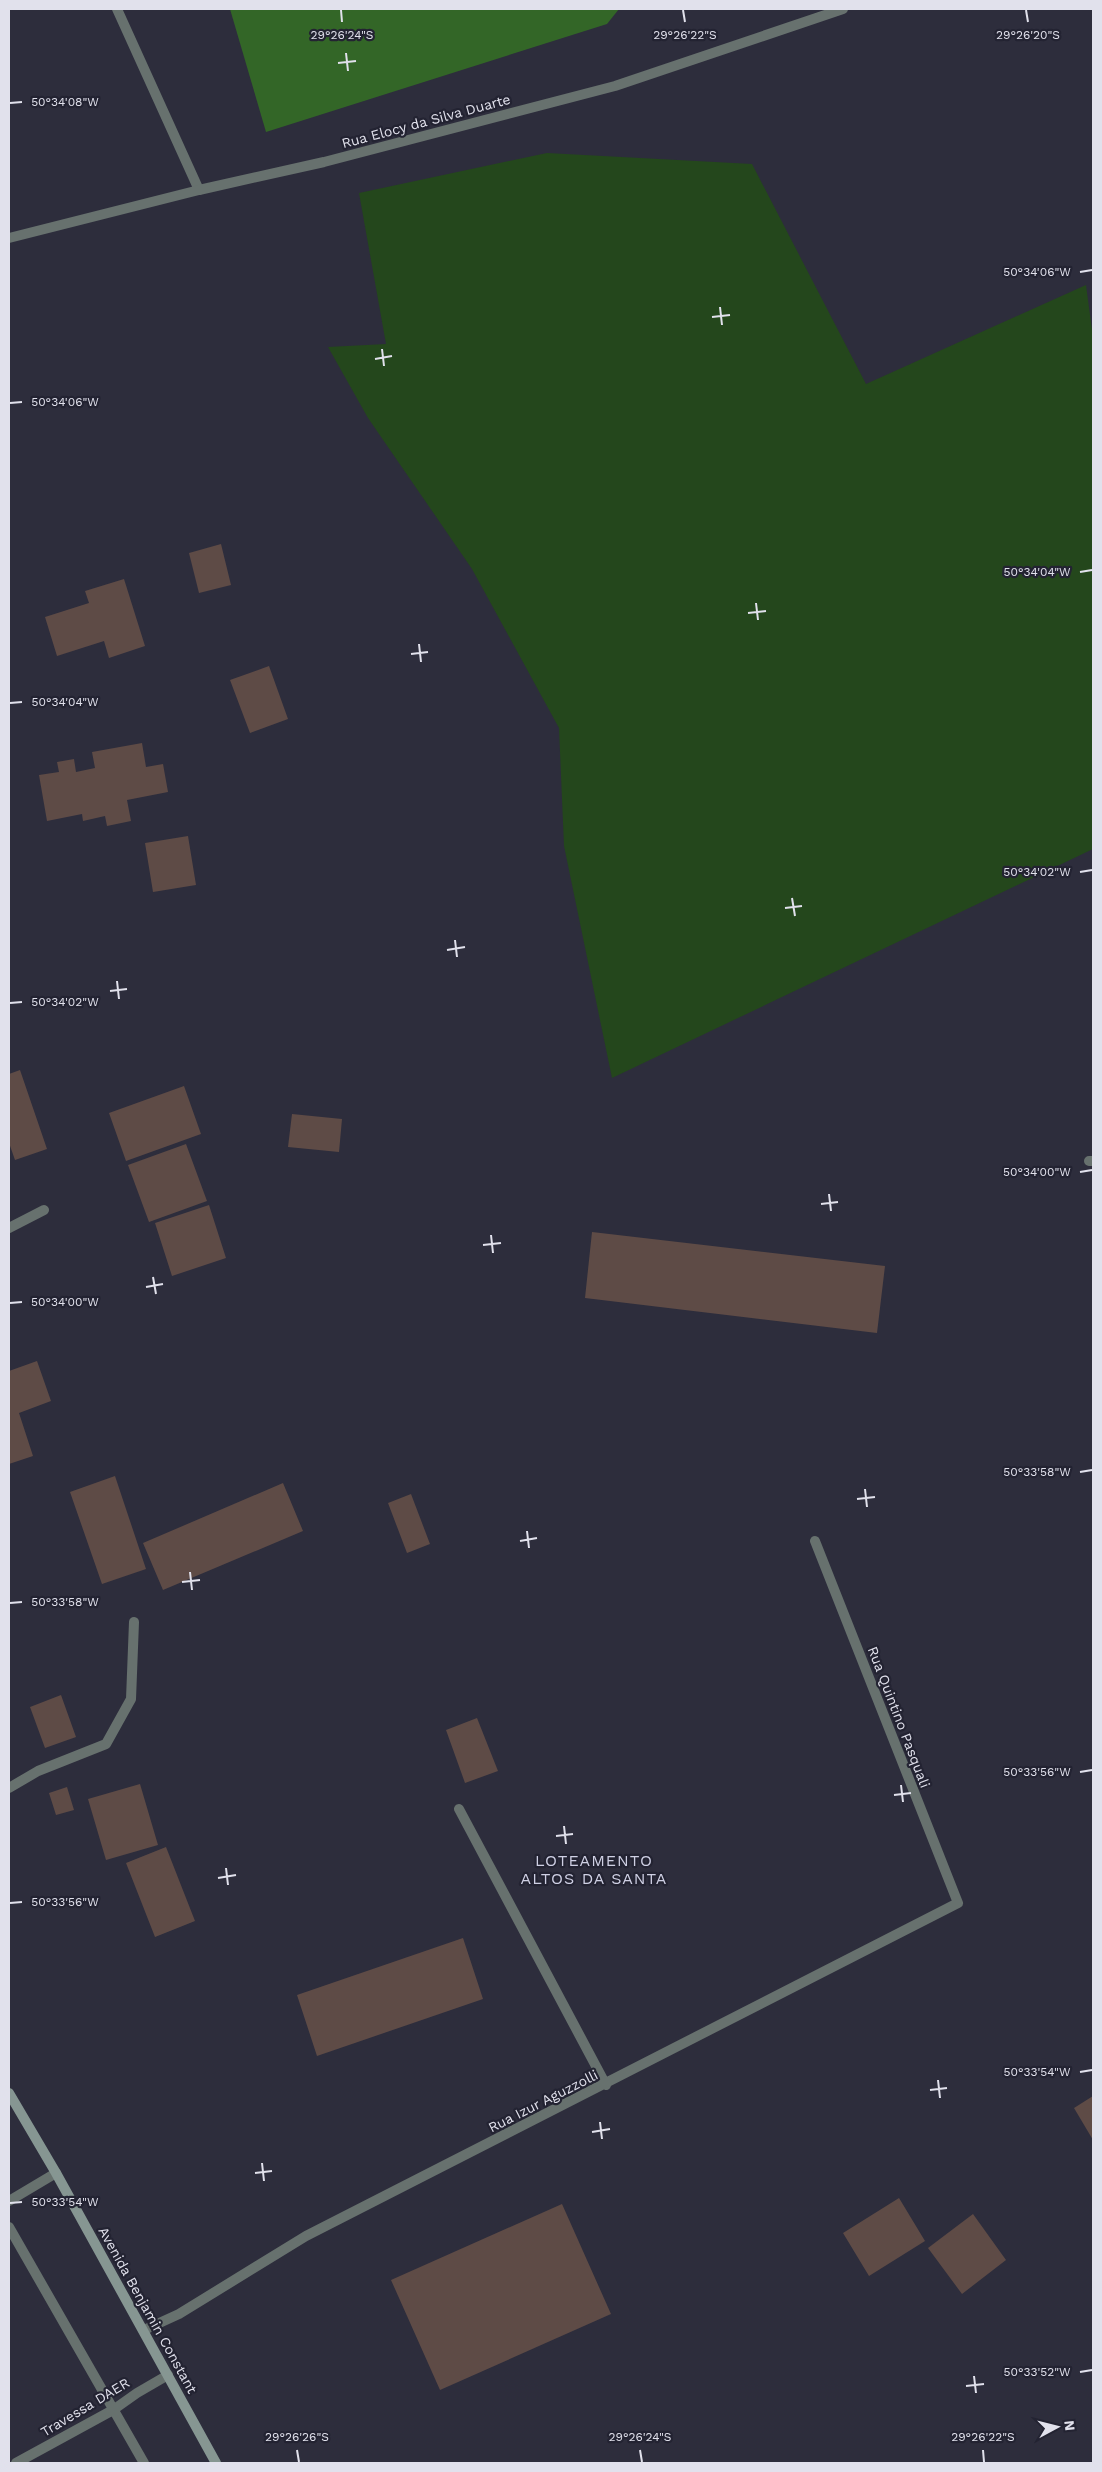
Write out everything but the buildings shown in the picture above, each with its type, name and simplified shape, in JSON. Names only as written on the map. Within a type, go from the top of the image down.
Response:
[{"type":"main road","name":"Avenida Benjamin Constant","points":[[9,2092],[144,2330],[216,2463]]},
{"type":"street","points":[[117,9],[199,190]]},
{"type":"street","name":"Rua Elocy da Silva Duarte","points":[[9,238],[199,190],[324,162],[615,86],[843,9]]},
{"type":"street","points":[[9,1228],[44,1210]]},
{"type":"street","name":"Rua Quintino Pasquali","points":[[815,1540],[958,1903]]},
{"type":"street","points":[[9,1788],[38,1772],[106,1744],[131,1699],[134,1622]]},
{"type":"street","points":[[459,1809],[606,2085]]},
{"type":"street","name":"Rua Izur Aguzzolli","points":[[144,2330],[179,2314],[306,2236],[606,2085],[958,1903]]},
{"type":"street","points":[[9,2201],[56,2173]]},
{"type":"street","points":[[9,2227],[144,2463]]},
{"type":"street","name":"Travessa DAER","points":[[16,2463],[114,2410],[137,2393],[168,2375]]},
{"type":"green space","points":[[230,9],[619,9],[607,24],[266,132]]},
{"type":"green space","points":[[547,153],[752,164],[866,384],[1086,285],[1093,337],[1093,849],[612,1078],[564,846],[559,728],[472,569],[368,418],[328,347],[386,344],[359,193]]},
{"type":"district","name":"LOTEAMENTO ALTOS DA SANTA","points":[[594,1869]]}]
